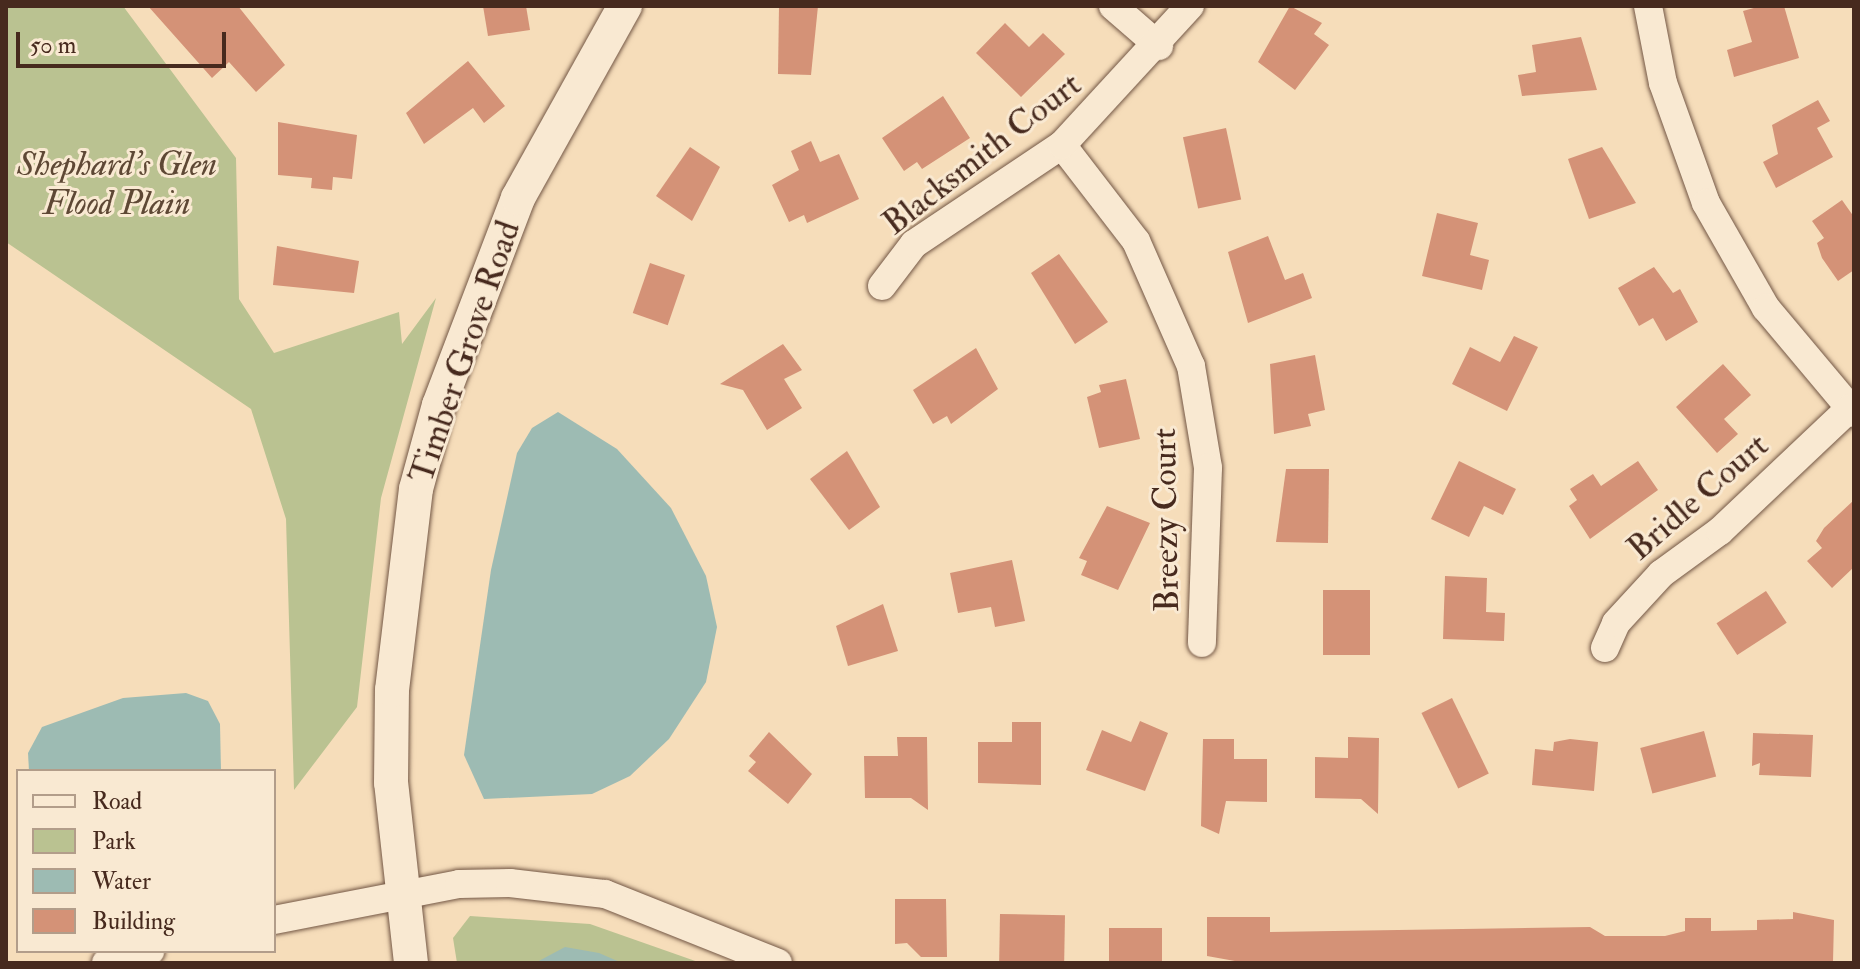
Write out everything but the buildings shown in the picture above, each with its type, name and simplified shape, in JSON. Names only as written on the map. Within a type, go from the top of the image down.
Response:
[{"type":"street","name":"Timber Grove Road","points":[[411,963],[401,895],[392,690],[416,489],[439,405],[518,198],[625,6]]},
{"type":"street","points":[[1113,6],[1159,46]]},
{"type":"street","name":"Blacksmith Court","points":[[882,286],[914,244],[1062,145],[1159,46],[1190,6]]},
{"type":"street","points":[[1648,6],[1663,83],[1706,203],[1766,308],[1852,411]]},
{"type":"street","name":"Breezy Court","points":[[1062,145],[1136,241],[1191,366],[1208,468],[1202,643]]},
{"type":"street","name":"Bridle Court","points":[[1605,648],[1616,623],[1661,574],[1720,531],[1852,411]]},
{"type":"street","points":[[276,920],[401,895],[510,883],[605,894],[778,963]]},
{"type":"street","points":[[106,963],[143,953]]},
{"type":"green space","name":"Shephard's Glen Flood Plain","points":[[6,6],[123,6],[236,158],[239,299],[274,353],[399,312],[402,344],[436,298],[381,498],[357,707],[294,790],[286,519],[251,409],[6,242]]},
{"type":"green space","points":[[470,916],[590,924],[701,963],[457,963],[453,938]]},
{"type":"water","points":[[558,412],[617,449],[671,508],[706,576],[717,627],[706,682],[669,739],[630,776],[592,794],[484,799],[464,755],[491,570],[517,453],[532,428]]},
{"type":"water","points":[[186,693],[208,701],[220,724],[221,769],[29,769],[28,753],[42,727],[123,698]]},
{"type":"water","points":[[565,947],[599,953],[622,963],[535,963]]}]
